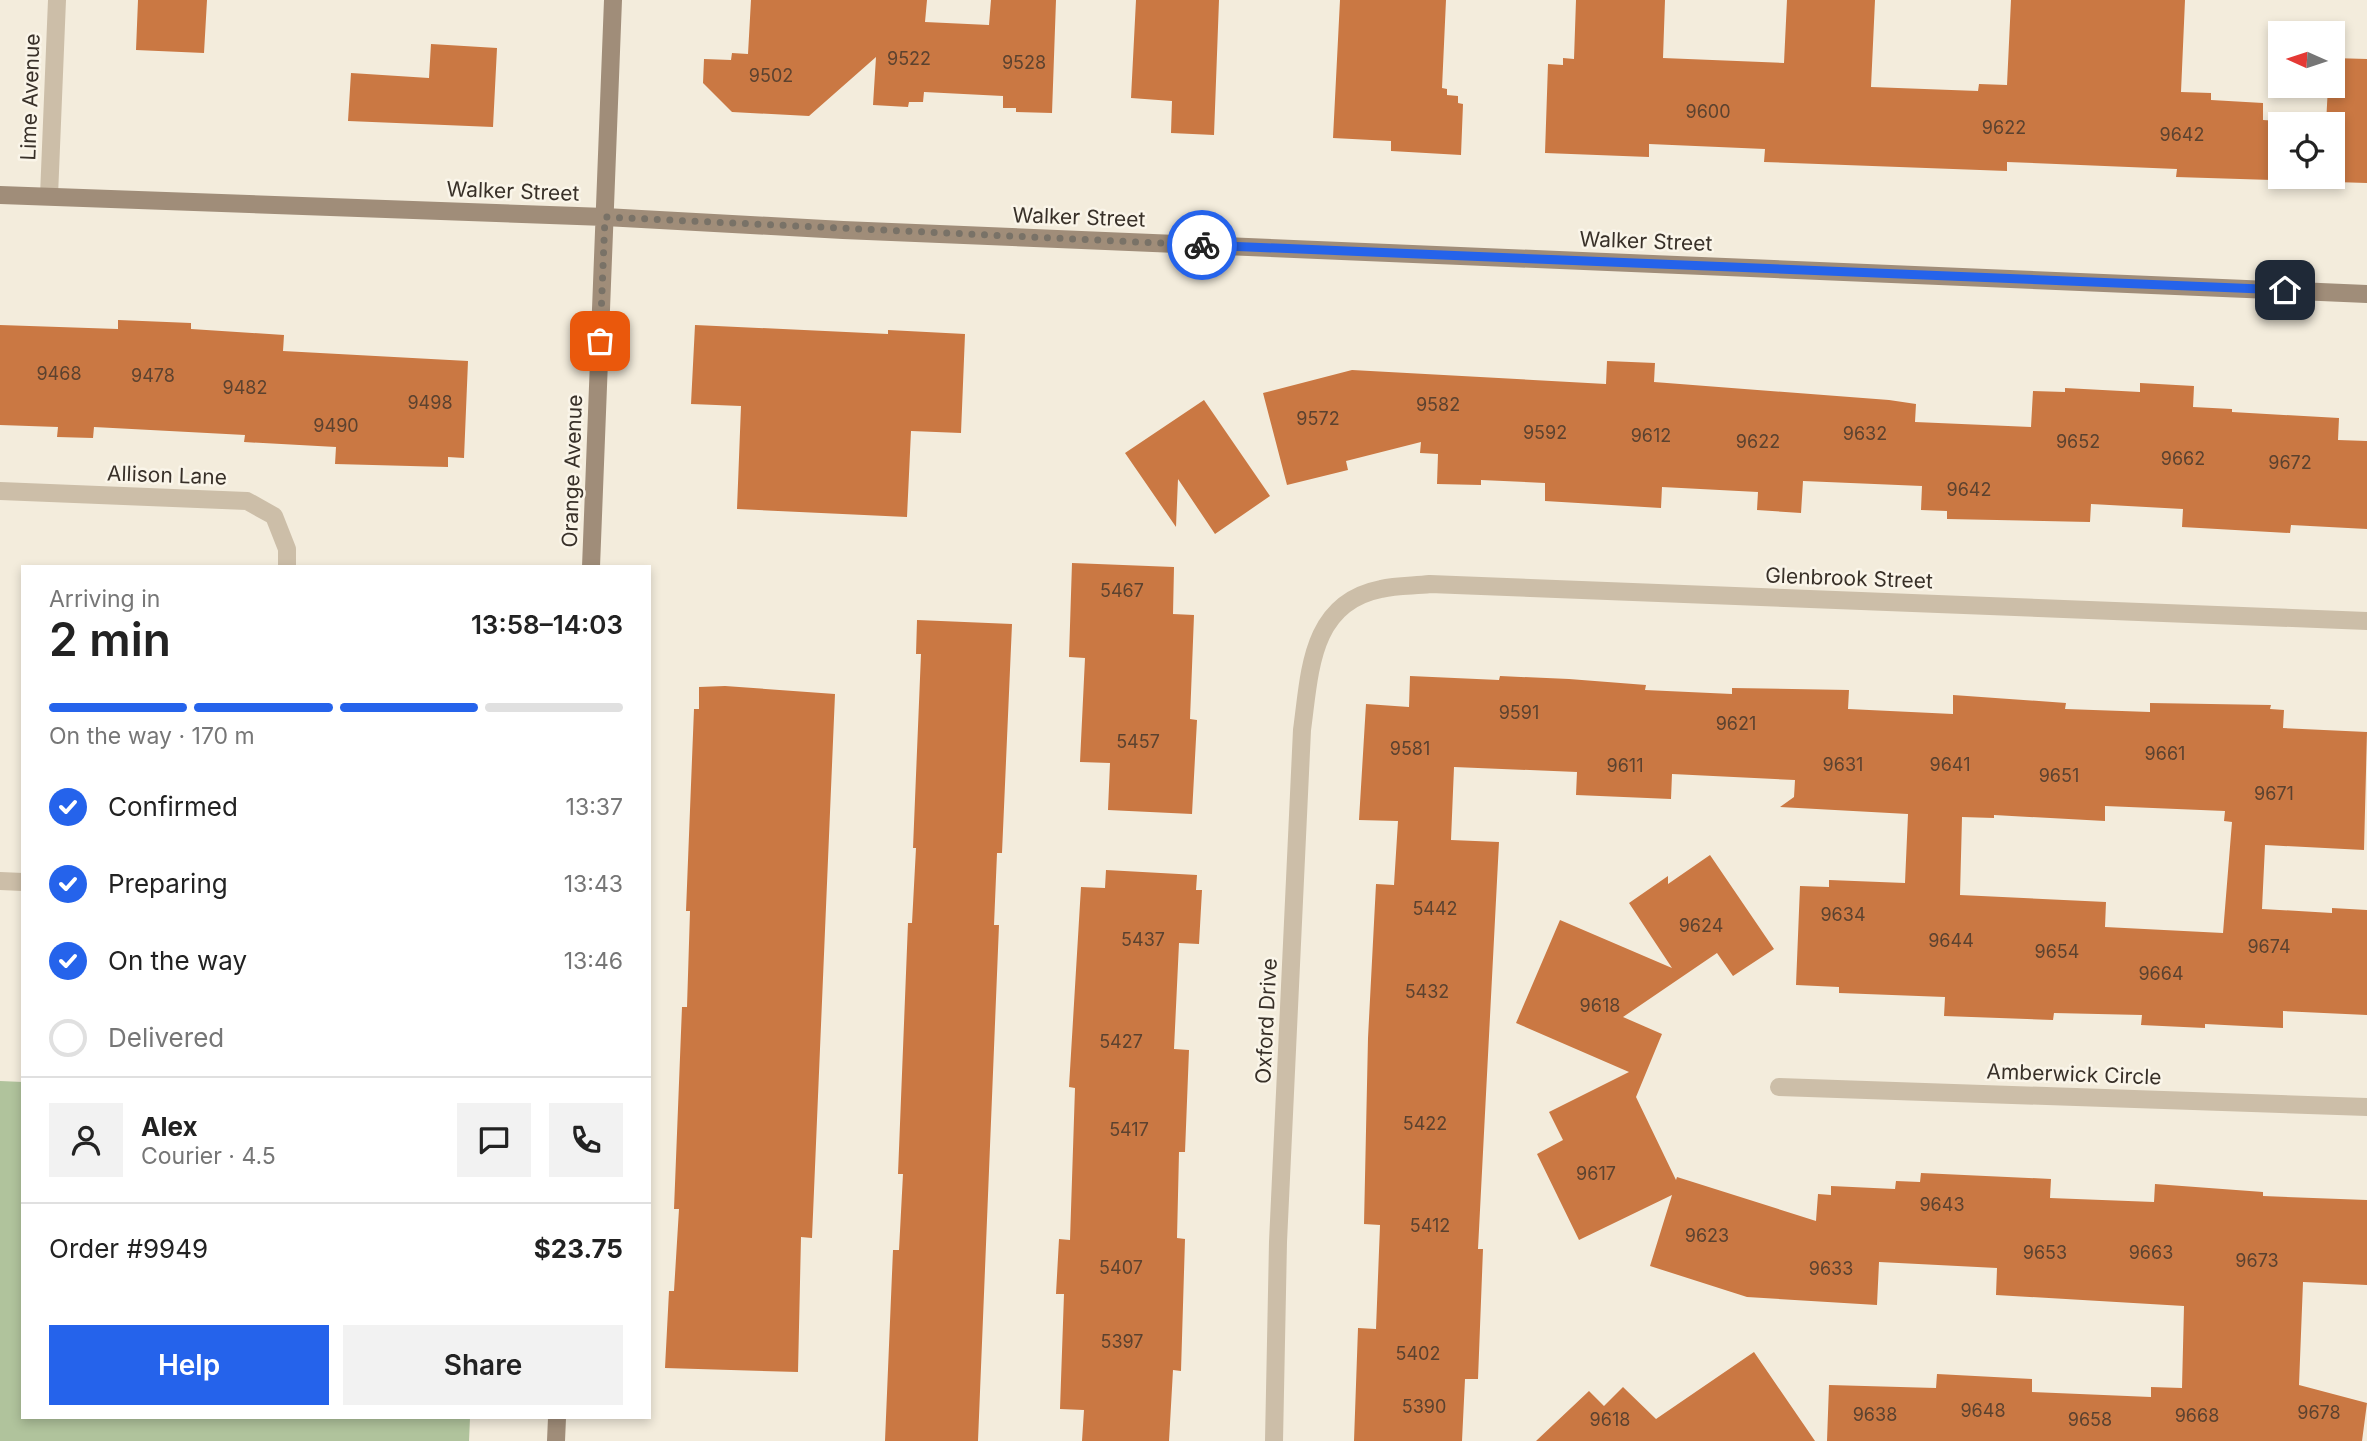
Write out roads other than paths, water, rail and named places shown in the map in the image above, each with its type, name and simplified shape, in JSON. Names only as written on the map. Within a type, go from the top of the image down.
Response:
[{"type":"main road","name":"Orange Avenue","points":[[591,565],[613,0]]},
{"type":"main road","name":"Walker Street","points":[[0,195],[605,217],[843,230],[2367,294]]},
{"type":"main road","points":[[556,1441],[557,1419]]},
{"type":"street","name":"Lime Avenue","points":[[49,196],[57,0]]},
{"type":"street","name":"Allison Lane","points":[[0,491],[247,501],[274,516],[287,549],[287,565]]},
{"type":"street","name":"Glenbrook Street","points":[[1335,610],[1380,589],[1430,584],[2367,621]]},
{"type":"street","name":"Oxford Drive","points":[[1274,1441],[1278,1242],[1302,730],[1312,654],[1335,610]]},
{"type":"street","points":[[0,881],[21,882]]},
{"type":"street","name":"Amberwick Circle","points":[[1779,1087],[2367,1107]]}]
